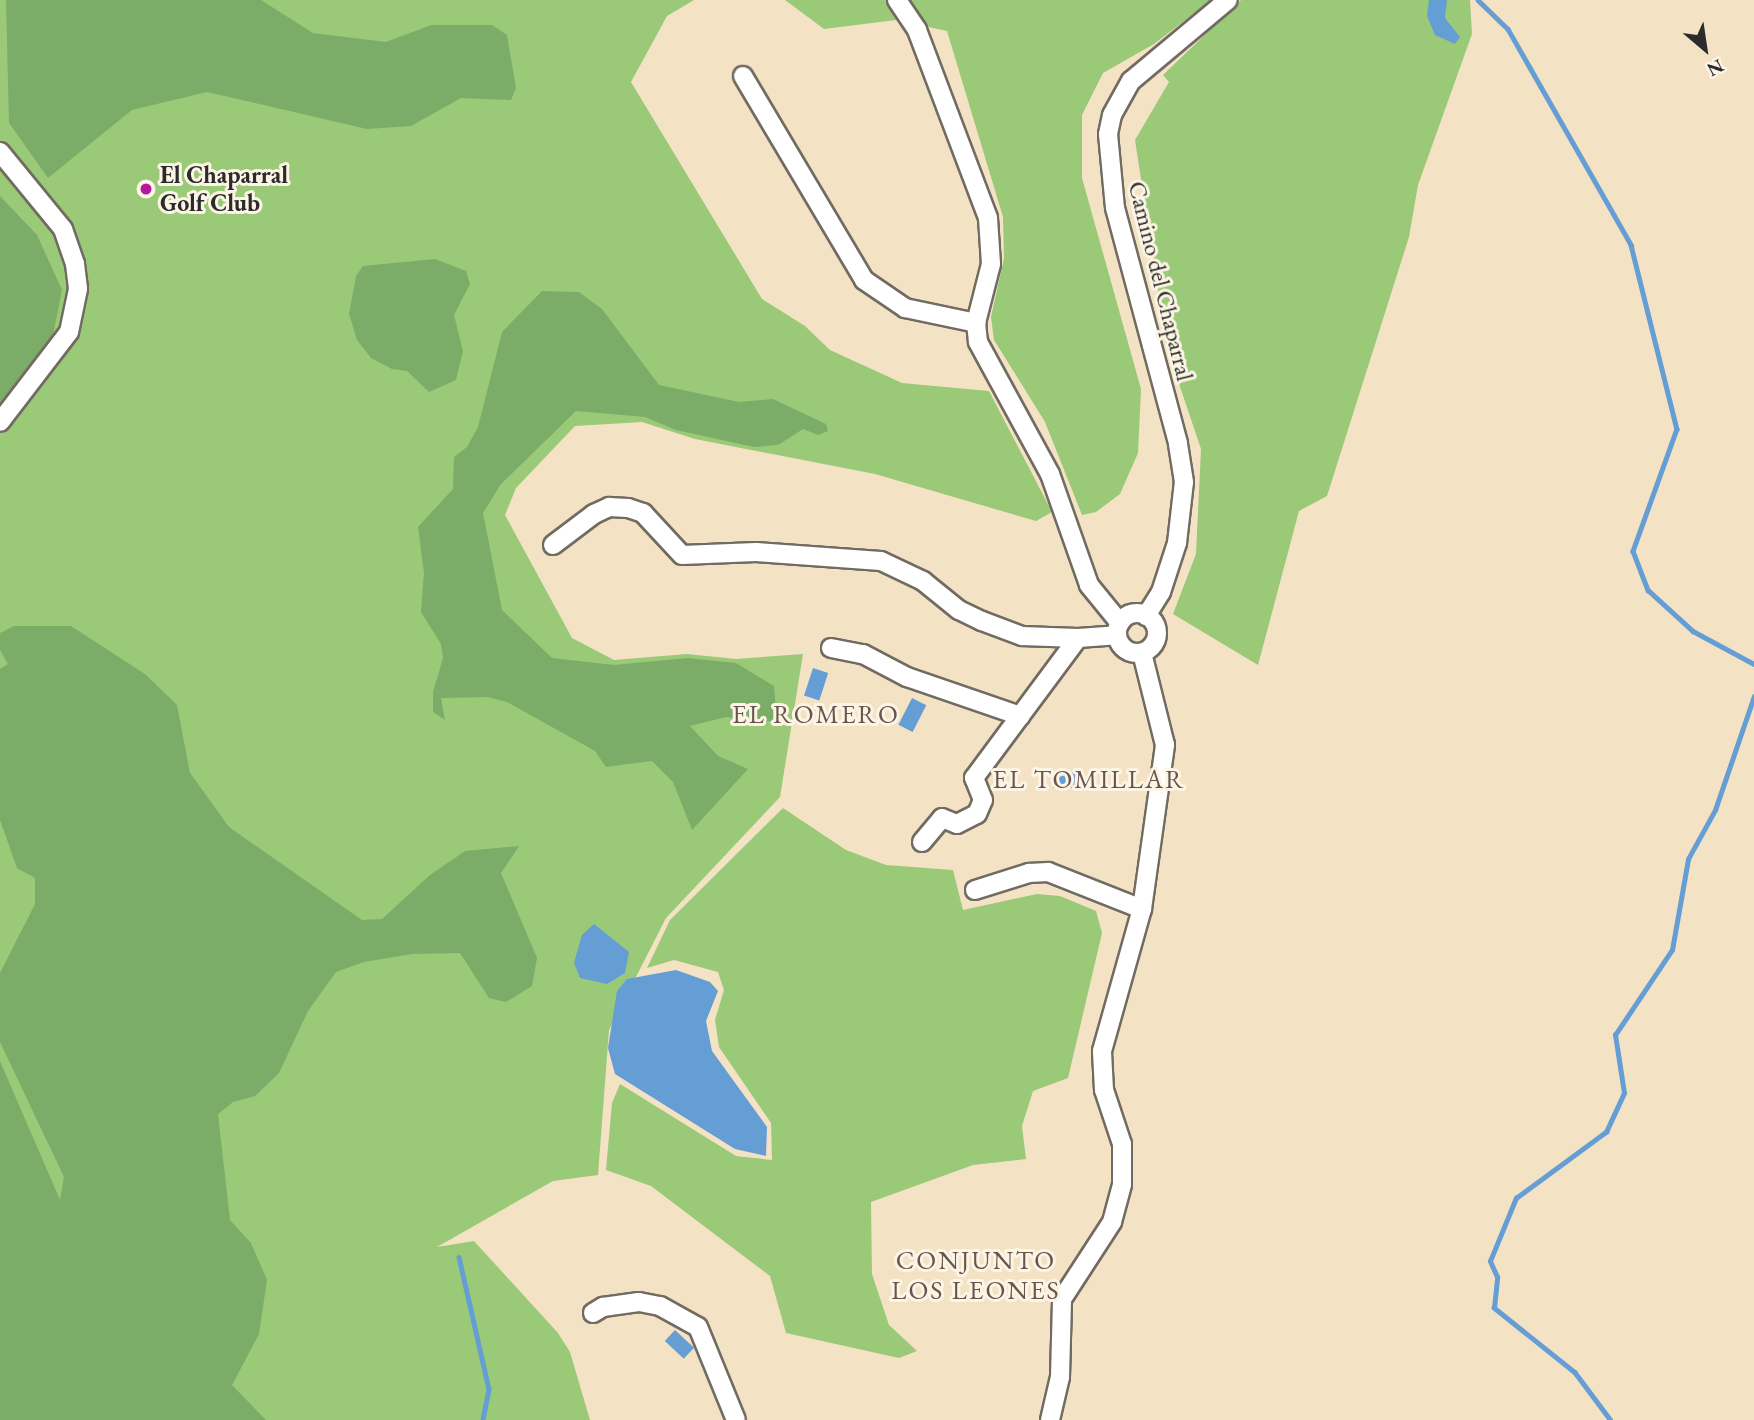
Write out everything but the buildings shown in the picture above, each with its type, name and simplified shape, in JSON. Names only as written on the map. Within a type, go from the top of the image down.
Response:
[{"type":"street","points":[[897,0],[917,30],[988,218],[991,264],[976,323],[978,342],[1050,474],[1088,585],[1118,629],[1125,649],[1142,653]]},
{"type":"street","name":"Camino del Chaparral","points":[[1146,616],[1161,592],[1177,543],[1184,482],[1178,443],[1115,208],[1108,134],[1112,115],[1131,81],[1228,0]]},
{"type":"street","points":[[743,76],[864,280],[905,308],[976,323]]},
{"type":"street","points":[[0,152],[63,229],[75,264],[78,289],[69,332],[0,422]]},
{"type":"street","points":[[553,545],[594,514],[609,508],[628,508],[643,513],[682,555],[756,552],[881,561],[923,581],[958,610],[1022,635],[1078,638],[1118,629],[1129,615],[1146,616],[1155,626],[1156,639],[1142,653]]},
{"type":"street","points":[[922,842],[942,818],[957,824],[978,814],[983,800],[974,778],[1078,638]]},
{"type":"street","points":[[831,648],[863,654],[907,677],[1020,716]]},
{"type":"street","points":[[1050,1420],[1059,1377],[1062,1299],[1112,1222],[1122,1184],[1122,1144],[1100,1071],[1107,1029],[1142,909],[1165,745],[1142,653]]},
{"type":"street","points":[[975,890],[1029,873],[1048,872],[1142,909]]},
{"type":"street","points":[[593,1314],[603,1307],[639,1302],[660,1306],[689,1321],[708,1343],[736,1420]]},
{"type":"green space","name":"El Chaparral Golf Club","points":[[0,0],[694,0],[667,16],[631,82],[762,299],[805,326],[830,350],[902,383],[989,391],[1052,512],[1036,521],[875,474],[695,439],[642,422],[575,426],[516,488],[505,515],[572,638],[614,660],[687,654],[736,659],[803,654],[780,797],[666,918],[609,1030],[598,1175],[553,1181],[437,1247],[474,1241],[558,1333],[570,1352],[590,1420],[0,1420]]},
{"type":"green space","points":[[6,0],[261,0],[313,33],[386,42],[431,25],[492,25],[507,35],[516,88],[511,100],[461,98],[411,126],[367,129],[207,92],[132,110],[48,178],[9,123]]},
{"type":"green space","points":[[785,0],[1211,0],[1154,44],[1103,73],[1082,115],[1082,178],[1141,389],[1138,453],[1120,494],[1096,512],[1082,515],[1045,422],[994,340],[991,317],[1004,258],[1003,217],[947,31],[896,20],[824,29]]},
{"type":"green space","points":[[1241,0],[1470,0],[1472,34],[1418,185],[1409,237],[1327,496],[1299,511],[1258,665],[1173,614],[1196,554],[1201,449],[1167,348],[1135,140],[1169,82],[1163,75]]},
{"type":"green space","points":[[0,196],[37,235],[62,290],[51,345],[0,408]]},
{"type":"green space","points":[[435,259],[466,271],[470,284],[454,315],[463,351],[456,380],[429,392],[407,371],[392,369],[371,358],[357,340],[349,314],[356,276],[363,266]]},
{"type":"green space","points":[[542,291],[579,292],[602,309],[659,385],[739,402],[773,399],[826,424],[828,431],[818,435],[803,429],[778,445],[754,447],[676,430],[645,417],[576,411],[501,484],[483,513],[502,610],[552,658],[614,665],[687,658],[736,663],[774,686],[777,722],[726,717],[690,726],[718,756],[748,769],[692,830],[673,782],[652,761],[606,767],[595,751],[507,702],[487,697],[441,698],[445,720],[433,712],[433,692],[443,658],[441,644],[421,612],[424,573],[418,527],[453,489],[454,457],[467,447],[478,427],[502,332]]},
{"type":"green space","points":[[14,626],[71,626],[145,674],[177,705],[190,773],[229,827],[362,920],[382,919],[430,875],[465,851],[519,846],[501,873],[537,958],[532,986],[506,1002],[489,998],[460,953],[412,954],[364,962],[336,972],[308,1011],[279,1073],[255,1096],[233,1102],[218,1114],[230,1220],[251,1243],[267,1280],[259,1334],[232,1385],[266,1420],[0,1420],[0,1061],[60,1200],[64,1177],[0,1042],[0,973],[35,904],[35,878],[17,868],[0,820],[0,669],[8,664],[0,650],[0,633]]},
{"type":"green space","points":[[783,808],[846,850],[886,865],[953,870],[963,910],[1037,894],[1060,896],[1096,911],[1102,933],[1068,1078],[1033,1091],[1022,1126],[1026,1159],[973,1165],[871,1202],[872,1274],[889,1325],[917,1351],[899,1358],[786,1333],[770,1276],[651,1186],[606,1170],[612,1103],[620,1084],[736,1156],[772,1160],[771,1123],[719,1047],[715,1020],[724,990],[718,972],[674,960],[647,968],[670,920]]},
{"type":"water","points":[[1429,0],[1447,0],[1445,18],[1460,37],[1455,44],[1435,35],[1427,16]]},
{"type":"water","points":[[813,668],[828,673],[819,701],[804,696]]},
{"type":"water","points":[[912,698],[926,705],[913,732],[898,725]]},
{"type":"water","points":[[1073,772],[1081,777],[1081,788],[1053,788],[1054,779]]},
{"type":"water","points":[[594,924],[629,952],[625,973],[607,984],[580,978],[574,963],[582,935]]},
{"type":"water","points":[[676,970],[710,982],[718,991],[706,1021],[712,1051],[767,1127],[766,1156],[735,1149],[615,1074],[608,1048],[617,991],[627,979]]},
{"type":"water","points":[[675,1330],[694,1348],[684,1359],[665,1341]]},
{"type":"waterway","points":[[1478,0],[1508,29],[1631,245],[1677,429],[1633,551],[1648,590],[1693,631],[1754,664]]},
{"type":"waterway","points":[[1610,1420],[1575,1373],[1494,1308],[1497,1277],[1490,1261],[1516,1198],[1606,1132],[1624,1093],[1615,1035],[1672,950],[1688,859],[1715,810],[1754,696]]},
{"type":"waterway","points":[[459,1257],[489,1389],[483,1420]]},
{"type":"place","name":"El Chaparral Golf Club","points":[[146,189]]},
{"type":"district","name":"EL ROMERO","points":[[816,715]]},
{"type":"district","name":"EL TOMILLAR","points":[[1089,780]]},
{"type":"district","name":"CONJUNTO LOS LEONES","points":[[976,1276]]}]
